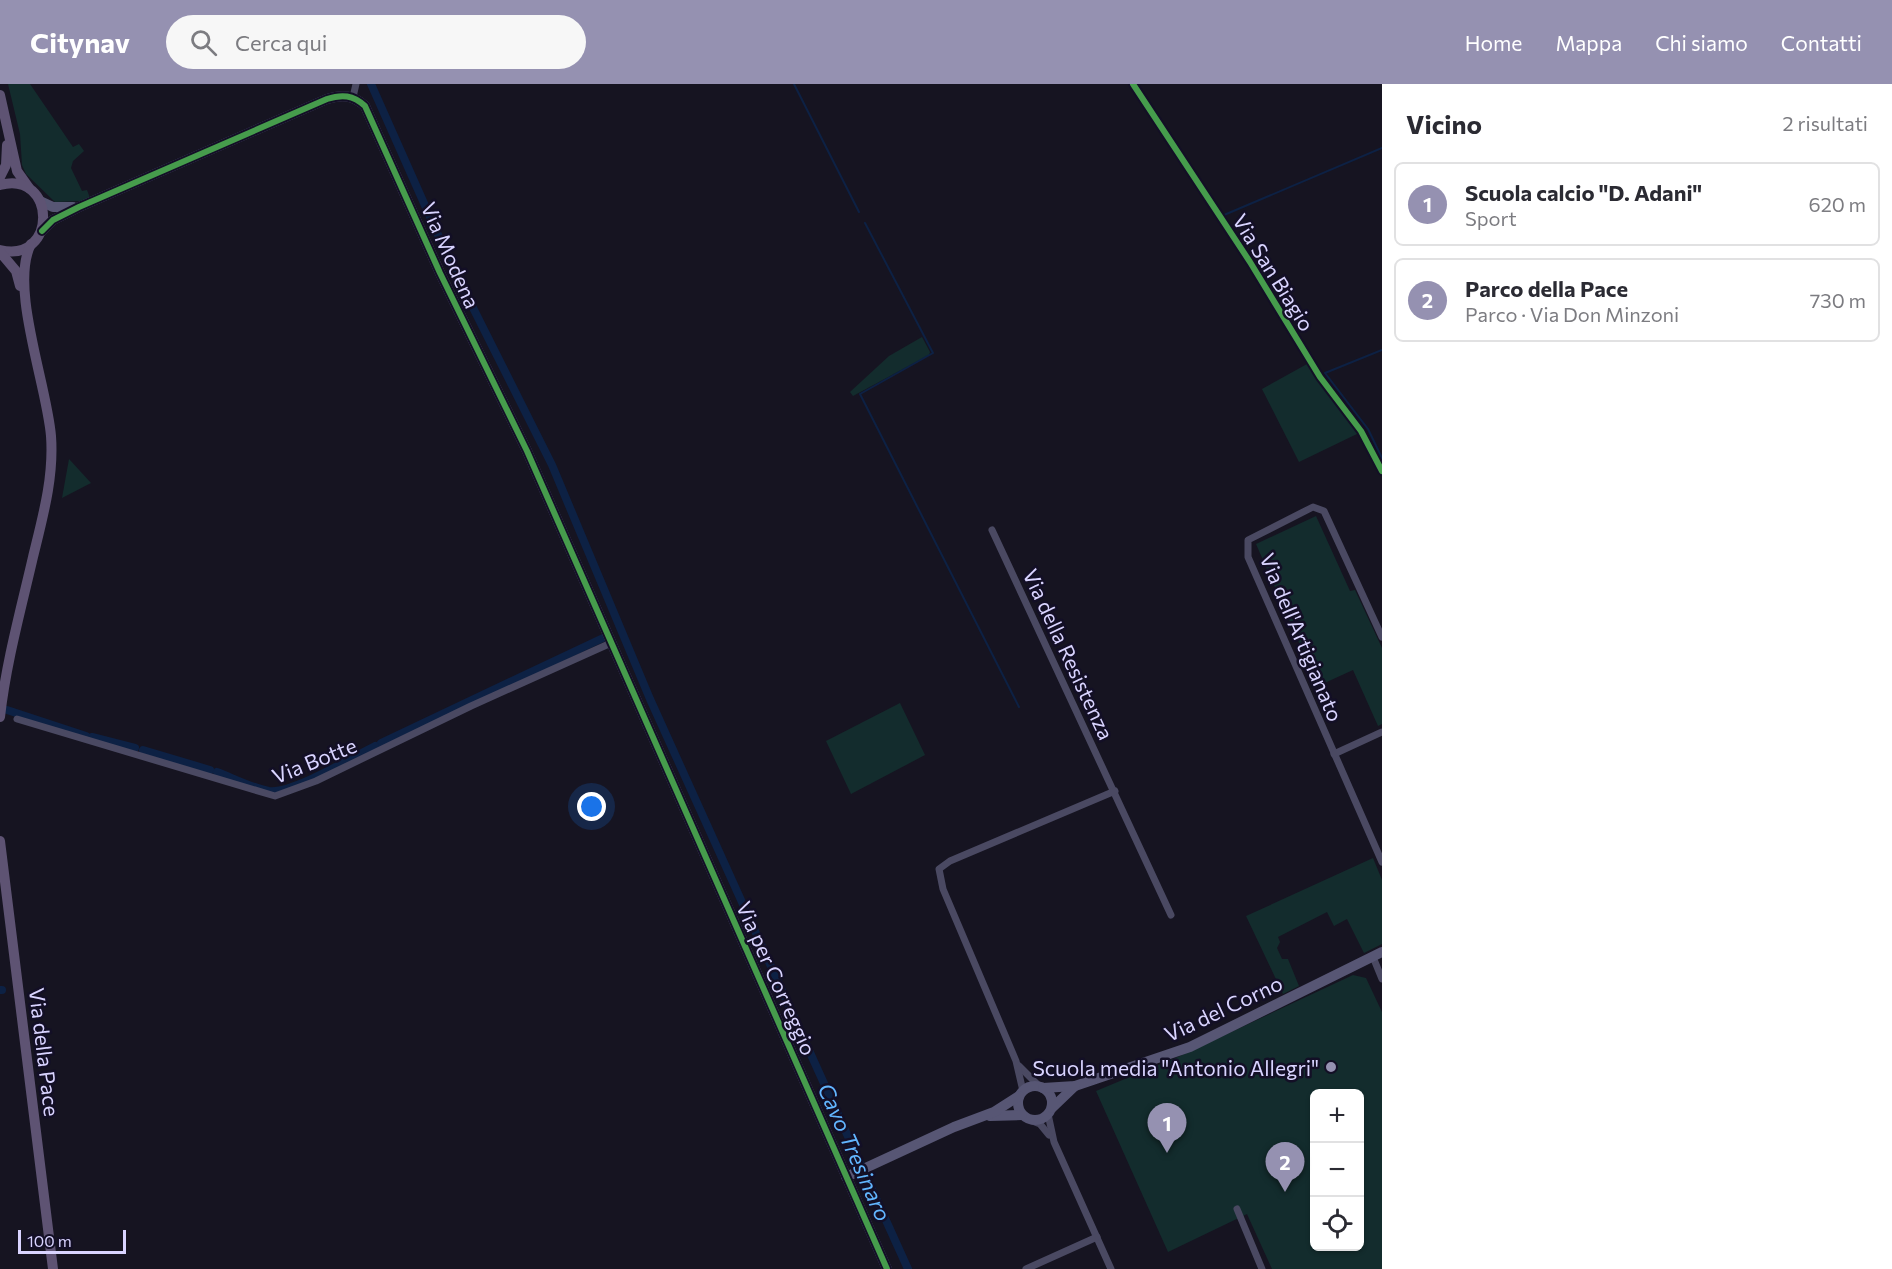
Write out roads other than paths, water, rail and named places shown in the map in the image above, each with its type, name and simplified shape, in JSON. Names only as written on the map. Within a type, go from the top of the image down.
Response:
[{"type":"main road","points":[[0,95],[17,171],[40,201],[44,212],[42,231],[31,244],[24,262],[28,315]]},
{"type":"main road","points":[[0,177],[7,158],[4,109]]},
{"type":"main road","points":[[0,185],[18,184],[31,190]]},
{"type":"main road","points":[[0,251],[19,251],[31,244]]},
{"type":"main road","points":[[0,251],[16,271],[28,315],[49,423],[51,473],[7,669],[0,715]]},
{"type":"main road","name":"Via della Pace","points":[[0,841],[53,1269]]},
{"type":"street","points":[[42,231],[53,220],[79,207],[327,99],[344,95],[353,97],[356,84]]},
{"type":"street","name":"Via San Biagio","points":[[1135,87],[1250,262],[1320,377],[1361,431],[1382,471]]},
{"type":"street","name":"Via Modena","points":[[353,97],[370,115],[440,273],[527,451],[637,701]]},
{"type":"street","points":[[40,201],[58,208],[79,207]]},
{"type":"street","name":"Via dell'Artigianato","points":[[1382,637],[1324,511],[1313,507],[1248,540],[1248,557],[1382,862]]},
{"type":"street","name":"Via della Resistenza","points":[[992,530],[1171,915]]},
{"type":"street","name":"Via Botte","points":[[17,719],[275,796],[315,781],[471,706],[611,643]]},
{"type":"street","name":"Via per Correggio","points":[[637,701],[850,1175],[887,1269]]},
{"type":"street","name":"Via dell'Artigianato","points":[[1334,754],[1382,732]]},
{"type":"street","points":[[1111,1269],[1054,1142],[1040,1124],[1026,1118],[1018,1106],[1021,1093],[1016,1061],[943,889],[939,869],[950,861],[1115,791]]},
{"type":"street","points":[[1377,954],[1382,979]]},
{"type":"street","name":"Via del Corno","points":[[850,1175],[994,1112],[1021,1093],[1041,1087],[1076,1086],[1190,1047],[1377,954]]},
{"type":"street","points":[[1016,1061],[1049,1093],[1054,1142]]},
{"type":"street","name":"Via del Corno","points":[[981,1117],[1040,1120],[1076,1086]]},
{"type":"street","points":[[1237,1209],[1262,1269]]},
{"type":"street","points":[[1026,1269],[1097,1237]]},
{"type":"waterway","name":"Cavo Tresinaro","points":[[371,84],[451,264],[552,465],[650,699],[908,1269]]},
{"type":"waterway","points":[[794,84],[859,212]]},
{"type":"waterway","points":[[1224,215],[1382,148]]},
{"type":"waterway","points":[[865,223],[933,353],[860,394],[1019,707]]},
{"type":"waterway","points":[[1382,350],[1325,373],[1368,429],[1382,458]]},
{"type":"waterway","points":[[381,743],[603,638]]},
{"type":"waterway","points":[[7,710],[86,736]]},
{"type":"waterway","points":[[92,737],[135,748]]},
{"type":"waterway","points":[[217,772],[263,790],[279,790],[307,781],[375,746]]},
{"type":"waterway","points":[[143,750],[210,770]]},
{"type":"place","name":"Scuola media \"Antonio Allegri\"","points":[[1331,1067]]},
{"type":"place","name":"Scuola calcio \"D. Adani\"","points":[[1167,1153]]},
{"type":"place","name":"Parco della Pace","points":[[1285,1192]]}]
